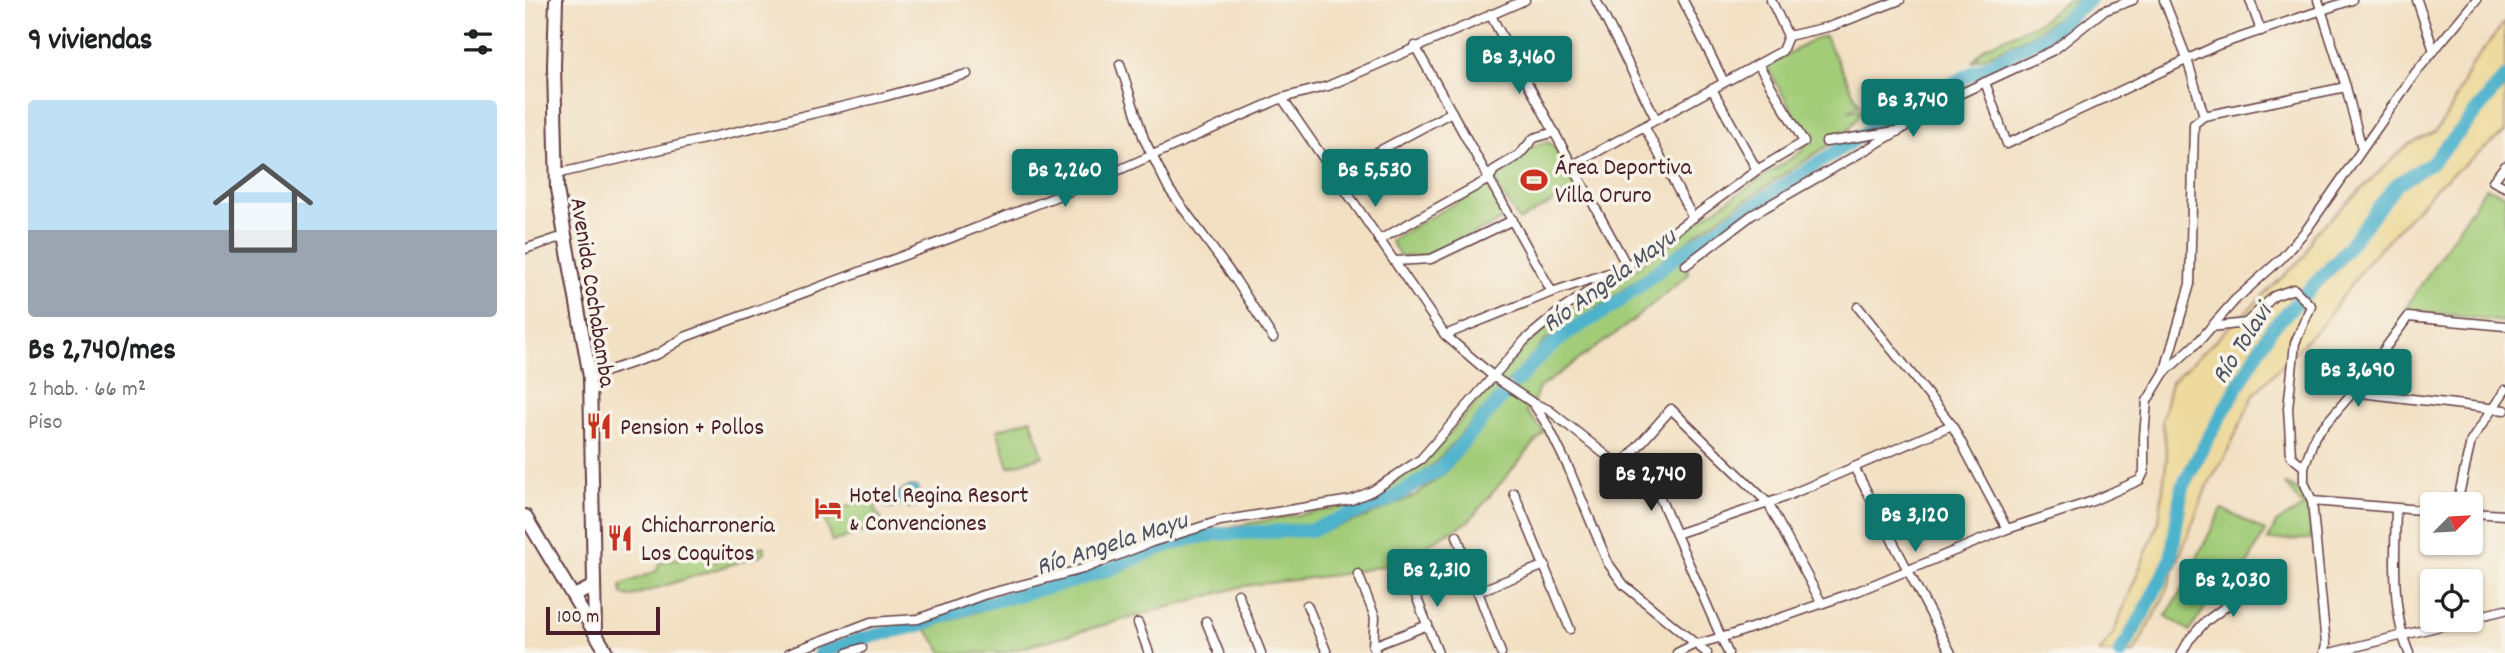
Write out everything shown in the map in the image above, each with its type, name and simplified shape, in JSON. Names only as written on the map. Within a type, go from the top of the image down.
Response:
[{"type":"main road","name":"Avenida Cochabamba","points":[[559,0],[554,66],[556,174],[564,236],[590,377],[595,633]]},
{"type":"main road","points":[[525,516],[607,653]]},
{"type":"main road","points":[[574,596],[594,586]]},
{"type":"street","points":[[590,377],[658,354],[685,337],[1065,194],[1282,99],[1328,86],[1525,0]]},
{"type":"street","points":[[1596,0],[1656,119]]},
{"type":"street","points":[[1683,0],[1724,82]]},
{"type":"street","points":[[1573,165],[1782,51],[1788,36],[1771,0]]},
{"type":"street","points":[[1788,36],[1832,26],[1900,0]]},
{"type":"street","points":[[1685,265],[1752,215],[1949,99],[2054,50],[2102,11],[2133,0]]},
{"type":"street","points":[[2164,0],[2187,60],[2204,116]]},
{"type":"street","points":[[2250,0],[2261,31]]},
{"type":"street","points":[[2318,0],[2363,149]]},
{"type":"street","points":[[1985,82],[2007,144],[2218,45],[2352,0]]},
{"type":"street","points":[[2417,0],[2434,51]]},
{"type":"street","points":[[1677,653],[1858,591],[2007,529],[2089,502],[2140,480],[2144,472],[2147,401],[2164,373],[2307,229],[2416,72],[2476,0]]},
{"type":"street","points":[[1489,14],[1627,267]]},
{"type":"street","points":[[1415,46],[1552,292]]},
{"type":"street","points":[[1120,64],[1144,139],[1169,189],[1235,279],[1273,338]]},
{"type":"street","points":[[789,653],[871,622],[918,619],[983,595],[1083,569],[1152,542],[1220,521],[1351,500],[1371,491],[1421,459],[1525,340],[1582,295],[1627,267],[1757,170],[1804,142],[1758,64]]},
{"type":"street","points":[[556,174],[870,100],[967,74]]},
{"type":"street","points":[[2164,373],[2190,284],[2194,124],[2204,116],[2346,87]]},
{"type":"street","points":[[1712,89],[1757,170]]},
{"type":"street","points":[[1282,99],[1445,335],[1495,377],[1533,403],[1549,410],[1660,498],[1728,653]]},
{"type":"street","points":[[1334,175],[1452,112]]},
{"type":"street","points":[[1644,126],[1693,218]]},
{"type":"street","points":[[1826,142],[1902,129]]},
{"type":"street","points":[[1379,240],[1489,179],[1494,170],[1519,155],[1534,138],[1555,132]]},
{"type":"street","points":[[2505,166],[2493,181],[2505,187]]},
{"type":"street","points":[[1395,261],[1431,259],[1513,220]]},
{"type":"street","points":[[525,249],[564,236]]},
{"type":"street","points":[[1445,335],[1552,292],[1627,267]]},
{"type":"street","points":[[2211,327],[2246,323],[2274,296],[2294,289],[2311,306],[2295,343],[2288,408],[2291,456],[2304,467]]},
{"type":"street","points":[[1859,307],[1952,425],[2007,529]]},
{"type":"street","points":[[2420,631],[2351,651],[2327,653],[2312,501],[2304,482],[2304,467],[2315,436],[2353,392],[2408,317],[2505,326]]},
{"type":"street","points":[[2460,492],[2470,442],[2505,390]]},
{"type":"street","points":[[2353,392],[2505,410]]},
{"type":"street","points":[[1533,403],[1569,469],[1608,563],[1624,585],[1707,653]]},
{"type":"street","points":[[1620,467],[1671,409],[1768,503],[1821,602]]},
{"type":"street","points":[[1677,534],[1768,503],[1952,425]]},
{"type":"street","points":[[1854,467],[1951,653]]},
{"type":"street","points":[[1514,493],[1570,629]]},
{"type":"street","points":[[2312,501],[2420,510]]},
{"type":"street","points":[[2396,509],[2395,559],[2401,636],[2409,653]]},
{"type":"street","points":[[2483,514],[2505,515]]},
{"type":"street","points":[[1457,536],[1501,653]]},
{"type":"street","points":[[1477,592],[1545,565]]},
{"type":"street","points":[[2182,653],[2204,622],[2236,599],[2250,568]]},
{"type":"street","points":[[1358,574],[1375,617],[1374,650],[1428,625]]},
{"type":"street","points":[[1408,575],[1439,653]]},
{"type":"street","points":[[1238,594],[1261,653]]},
{"type":"street","points":[[1307,605],[1327,653]]},
{"type":"street","points":[[2483,615],[2505,610]]},
{"type":"street","points":[[1206,621],[1219,653]]},
{"type":"street","points":[[1138,623],[1149,653]]},
{"type":"street","points":[[847,653],[862,648]]},
{"type":"green space","points":[[2067,0],[2079,0],[2028,36],[1972,62],[1985,47],[2041,21]]},
{"type":"green space","points":[[1825,36],[1859,104],[1849,111],[1865,108],[1845,134],[1706,227],[1611,299],[1546,340],[1438,460],[1417,477],[1388,495],[1311,525],[1217,529],[1348,506],[1425,462],[1526,345],[1570,309],[1633,270],[1694,223],[1802,151],[1808,138],[1766,66]]},
{"type":"green space","name":"Área Deportiva Villa Oruro","points":[[1547,142],[1553,145],[1578,188],[1519,221],[1493,178],[1517,163],[1531,147]]},
{"type":"green space","points":[[1488,185],[1506,218],[1431,255],[1401,257],[1390,240]]},
{"type":"green space","points":[[2486,187],[2505,195],[2505,322],[2405,309]]},
{"type":"green space","points":[[1683,259],[1689,274],[1626,326],[1539,388],[1533,403],[1526,411],[1544,432],[1468,522],[1392,564],[1343,574],[1244,586],[1003,653],[944,653],[926,629],[985,609],[1076,585],[1179,547],[1216,539],[1313,535],[1366,517],[1414,496],[1444,474],[1499,407],[1543,360],[1569,339],[1618,308],[1662,269]]},
{"type":"green space","points":[[1031,419],[1043,456],[1009,467],[997,430]]},
{"type":"green space","points":[[2285,484],[2300,492],[2304,499],[2309,514],[2311,539],[2268,540],[2276,523],[2303,507]]},
{"type":"green space","points":[[870,495],[875,498],[875,511],[884,525],[832,542],[822,511],[835,506],[848,507]]},
{"type":"green space","points":[[2222,509],[2265,531],[2228,601],[2186,579]]},
{"type":"green space","points":[[764,546],[765,552],[761,555],[629,597],[622,594],[621,585],[657,571],[659,563],[711,549],[714,562]]},
{"type":"green space","points":[[2185,586],[2209,601],[2190,631],[2166,616]]},
{"type":"sand","points":[[2505,22],[2505,132],[2442,182],[2369,260],[2323,323],[2254,394],[2226,455],[2207,486],[2162,601],[2134,653],[2099,653],[2113,634],[2159,521],[2167,455],[2162,421],[2171,382],[2305,256],[2313,235],[2409,144],[2435,132],[2450,111],[2470,67]]},
{"type":"water","points":[[910,486],[917,487],[921,497],[918,505],[909,508],[902,503],[893,508],[887,507],[885,502],[889,495],[899,493]]},
{"type":"waterway","name":"Río Angela Mayu","points":[[1516,382],[1541,355],[1569,332],[1612,307],[1676,257],[1895,113],[2045,36],[2089,0]]},
{"type":"waterway","name":"Río Tolavi","points":[[2120,653],[2171,559],[2182,487],[2271,329],[2337,261],[2397,184],[2431,163],[2505,77]]},
{"type":"waterway","name":"Río Angela Mayu","points":[[820,653],[857,640],[920,625],[973,606],[1070,582],[1193,538],[1216,534],[1311,530],[1391,499],[1440,469],[1503,396]]},
{"type":"place","name":"Área Deportiva Villa Oruro","points":[[1534,180]]},
{"type":"place","name":"Pension + Pollos","points":[[599,426]]},
{"type":"place","name":"Hotel Regina Resort & Convenciones","points":[[828,508]]},
{"type":"place","name":"Chicharroneria Los Coquitos","points":[[620,538]]}]
